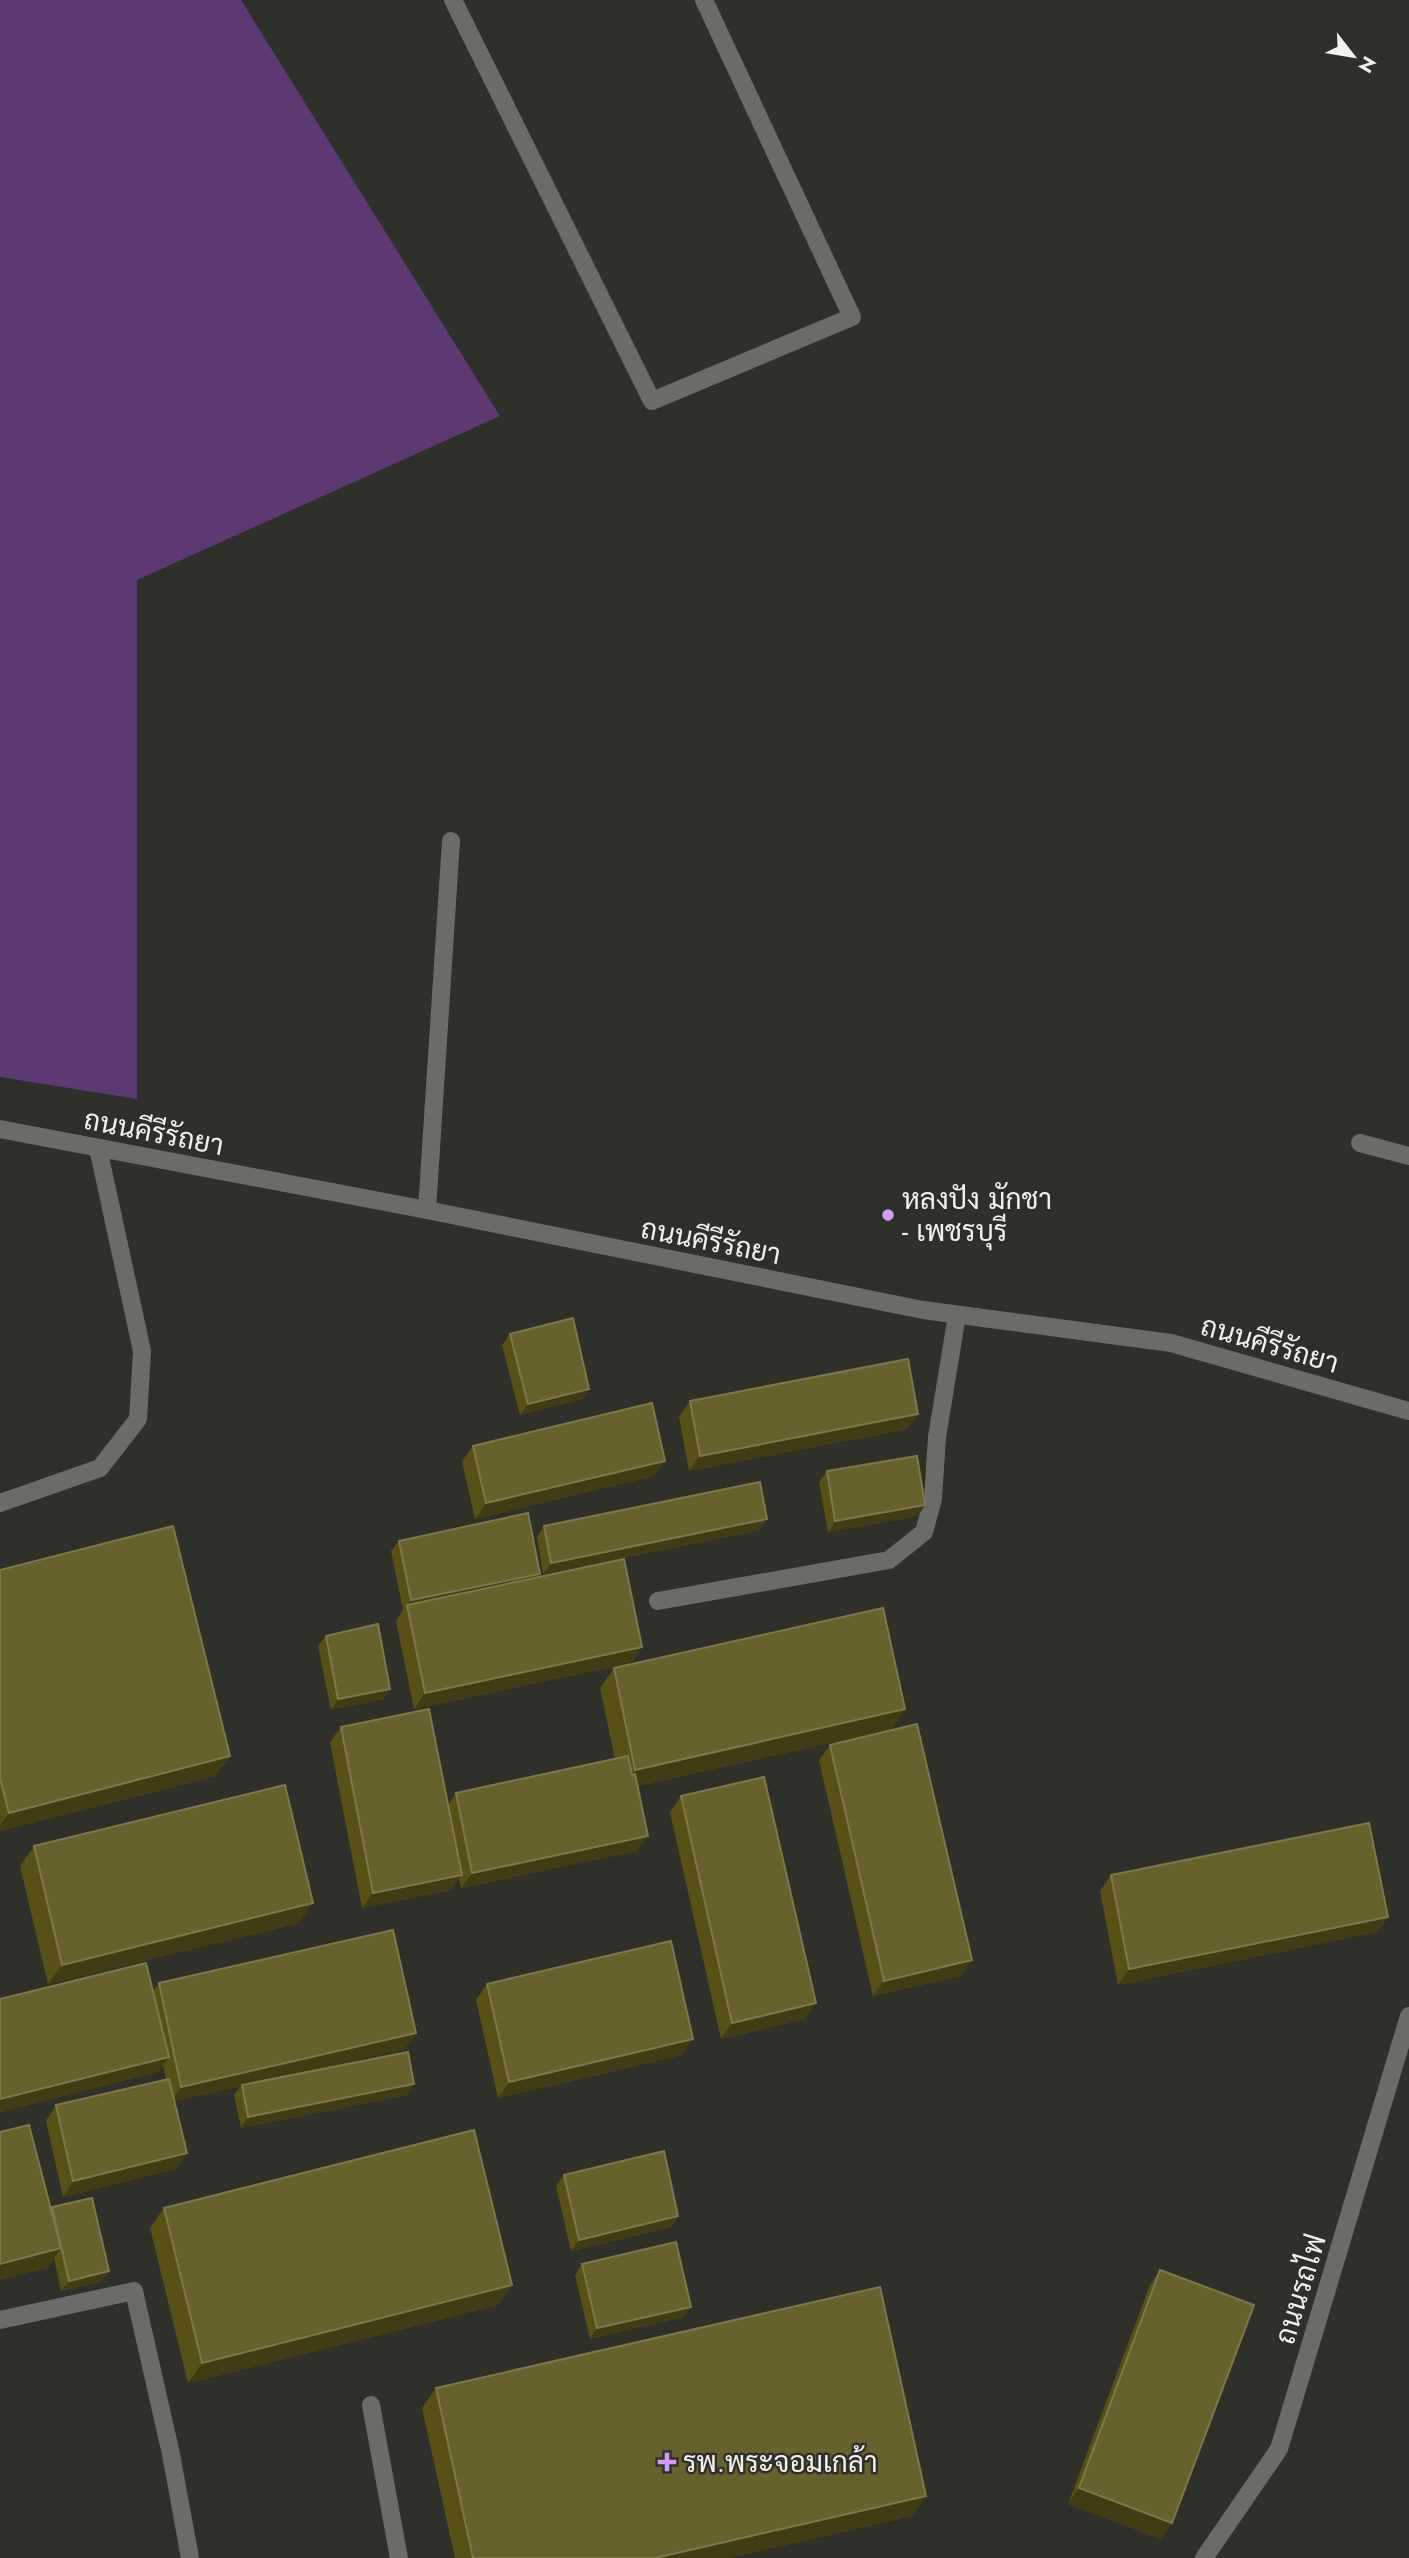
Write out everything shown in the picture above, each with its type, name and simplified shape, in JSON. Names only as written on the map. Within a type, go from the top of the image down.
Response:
[{"type":"street","points":[[453,0],[652,401],[852,317],[704,0]]},
{"type":"street","points":[[427,1210],[451,841]]},
{"type":"street","name":"ถนนคีรีรัถยา","points":[[0,1129],[957,1315],[1171,1343],[1409,1411]]},
{"type":"street","points":[[1360,1143],[1409,1156]]},
{"type":"street","points":[[0,1503],[100,1468],[138,1419],[142,1351],[98,1148]]},
{"type":"street","points":[[658,1601],[889,1560],[925,1532],[933,1499],[937,1437],[957,1315]]},
{"type":"street","name":"ถนนรถไฟ","points":[[1204,2558],[1279,2449],[1402,2062],[1409,2016]]},
{"type":"street","points":[[0,2320],[134,2291],[171,2454],[190,2558]]},
{"type":"street","points":[[371,2405],[399,2558]]},
{"type":"shaded area","points":[[0,0],[241,0],[500,416],[137,580],[137,1099],[0,1077]]},
{"type":"building","points":[[573,1318],[589,1389],[528,1404],[510,1334]]},
{"type":"building","points":[[908,1359],[918,1414],[700,1456],[690,1401]]},
{"type":"building","points":[[652,1403],[665,1461],[486,1503],[473,1446]]},
{"type":"building","points":[[917,1456],[925,1505],[835,1521],[827,1471]]},
{"type":"building","points":[[760,1482],[767,1519],[551,1563],[544,1526]]},
{"type":"building","points":[[528,1513],[540,1574],[411,1600],[399,1541]]},
{"type":"building","points":[[173,1526],[230,1756],[9,1813],[0,1778],[0,1570]]},
{"type":"building","points":[[624,1559],[642,1647],[425,1693],[407,1605]]},
{"type":"building","points":[[883,1608],[905,1709],[635,1770],[614,1668]]},
{"type":"building","points":[[378,1624],[390,1689],[338,1699],[326,1636]]},
{"type":"building","points":[[429,1709],[462,1875],[373,1893],[341,1727]]},
{"type":"building","points":[[917,1724],[972,1960],[884,1981],[830,1745]]},
{"type":"building","points":[[628,1756],[632,1775],[635,1774],[648,1836],[472,1873],[456,1793]]},
{"type":"building","points":[[764,1777],[816,2003],[732,2023],[681,1796]]},
{"type":"building","points":[[285,1785],[313,1903],[62,1965],[34,1846]]},
{"type":"building","points":[[1369,1823],[1388,1917],[1129,1969],[1111,1875]]},
{"type":"building","points":[[393,1930],[416,2033],[181,2087],[159,1983]]},
{"type":"building","points":[[671,1941],[693,2039],[509,2082],[487,1984]]},
{"type":"building","points":[[146,1963],[169,2057],[0,2099],[0,1999]]},
{"type":"building","points":[[408,2052],[414,2084],[248,2117],[242,2085]]},
{"type":"building","points":[[169,2079],[187,2153],[73,2181],[56,2105]]},
{"type":"building","points":[[29,2125],[61,2248],[0,2264],[0,2132]]},
{"type":"building","points":[[474,2130],[512,2285],[202,2363],[164,2208]]},
{"type":"building","points":[[664,2151],[678,2216],[579,2240],[564,2175]]},
{"type":"building","points":[[92,2198],[109,2271],[69,2281],[52,2207]]},
{"type":"building","points":[[676,2242],[691,2307],[597,2328],[582,2264]]},
{"type":"building","points":[[1160,2270],[1254,2305],[1172,2523],[1079,2488]]},
{"type":"building","name":"รพ.พระจอมเกล้า","points":[[880,2287],[926,2496],[655,2558],[473,2558],[436,2388]]},
{"type":"place","name":"หลงปัง มักชา - เพชรบุรี","points":[[888,1215]]},
{"type":"place","name":"รพ.พระจอมเกล้า","points":[[667,2462]]}]
